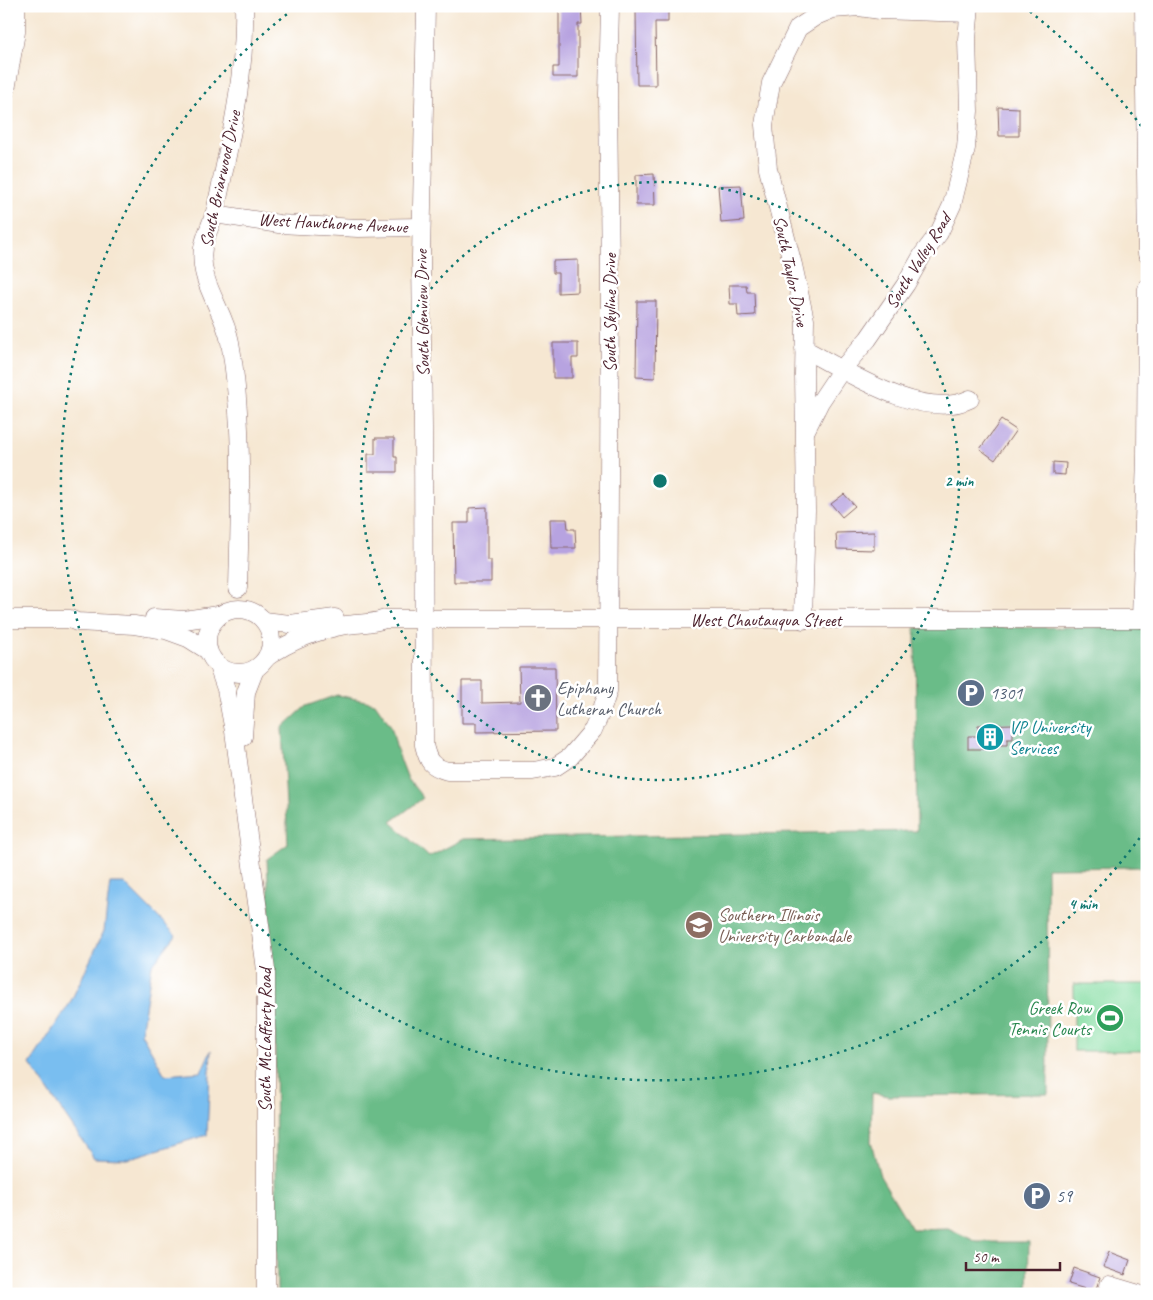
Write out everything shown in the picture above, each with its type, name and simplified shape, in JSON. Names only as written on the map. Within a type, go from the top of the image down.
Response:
[{"type":"street","points":[[6,90],[16,32],[16,6]]},
{"type":"street","name":"South Briarwood Drive","points":[[238,588],[241,483],[237,391],[230,340],[223,318],[212,298],[205,277],[203,248],[214,214],[240,84],[244,6]]},
{"type":"street","name":"South Glenview Drive","points":[[424,619],[421,227],[426,6]]},
{"type":"street","name":"South Skyline Drive","points":[[424,619],[424,745],[430,762],[435,767],[447,771],[538,770],[555,767],[570,757],[593,730],[608,691],[610,278],[608,94],[610,6]]},
{"type":"street","name":"South Taylor Drive","points":[[803,620],[806,510],[805,320],[768,169],[764,125],[771,83],[807,6]]},
{"type":"street","points":[[798,28],[816,16],[833,9],[859,6],[880,10],[969,10]]},
{"type":"street","points":[[1144,6],[1147,254]]},
{"type":"street","name":"South Valley Road","points":[[805,433],[820,402],[906,284],[939,232],[952,205],[966,148],[969,111],[967,39],[969,10]]},
{"type":"street","name":"West Hawthorne Avenue","points":[[214,214],[279,224],[358,228],[421,227]]},
{"type":"street","points":[[1144,619],[1147,288]]},
{"type":"street","points":[[804,349],[862,381],[897,396],[926,404],[959,405],[970,399]]},
{"type":"street","name":"West Chautauqua Street","points":[[70,619],[77,616],[111,616],[184,620],[218,616],[230,610],[242,609],[254,612],[264,621],[290,624],[357,616],[377,615],[385,619]]},
{"type":"street","points":[[207,650],[208,631],[218,616]]},
{"type":"street","name":"West Chautauqua Street","points":[[6,619],[70,619],[77,622],[134,625],[166,630],[188,638],[207,650],[212,660],[218,666],[227,672],[237,674],[246,673],[286,646],[321,631],[349,624],[378,622],[385,619],[1144,619]]},
{"type":"street","points":[[261,663],[272,640],[270,630],[264,621]]},
{"type":"street","name":"South McLafferty Road","points":[[243,787],[245,779],[244,700],[248,684],[261,663]]},
{"type":"street","name":"South McLafferty Road","points":[[218,666],[231,710],[240,780],[243,787],[266,970],[266,1294]]},
{"type":"street","points":[[1108,1285],[1139,1294]]},
{"type":"green space","name":"Southern Illinois University Carbondale","points":[[1147,627],[1147,867],[1047,868],[1048,1094],[889,1096],[872,1093],[871,1142],[880,1176],[912,1229],[948,1228],[977,1242],[1029,1242],[1028,1294],[277,1294],[275,1036],[267,859],[288,844],[282,728],[306,706],[337,695],[375,703],[391,726],[397,750],[408,779],[423,798],[391,822],[429,857],[463,839],[917,831],[915,628]]},
{"type":"green space","name":"Greek Row Tennis Courts","points":[[1074,984],[1147,984],[1147,1051],[1074,1051]]},
{"type":"water","points":[[110,883],[124,883],[176,935],[152,965],[141,1033],[165,1075],[201,1072],[211,1050],[207,1135],[127,1159],[94,1158],[30,1064],[70,1003],[104,931]]},
{"type":"building","points":[[559,6],[581,6],[582,24],[578,24],[578,77],[553,77],[553,67],[559,67]]},
{"type":"building","points":[[636,11],[668,11],[668,22],[655,22],[656,85],[637,85]]},
{"type":"building","points":[[998,107],[1019,108],[1019,136],[999,136]]},
{"type":"building","points":[[654,174],[655,205],[636,205],[636,175]]},
{"type":"building","points":[[741,185],[744,221],[721,223],[718,186]]},
{"type":"building","points":[[578,260],[578,292],[558,293],[558,273],[553,273],[553,261]]},
{"type":"building","points":[[729,285],[746,285],[747,292],[754,292],[755,315],[738,316],[737,304],[730,304]]},
{"type":"building","points":[[637,301],[656,301],[655,378],[636,377]]},
{"type":"building","points":[[553,343],[578,343],[578,358],[572,358],[572,378],[553,378]]},
{"type":"building","points":[[1001,420],[1016,430],[995,460],[980,449]]},
{"type":"building","points":[[375,438],[394,438],[394,457],[397,457],[397,472],[368,472],[368,454],[375,454]]},
{"type":"building","points":[[1053,462],[1066,463],[1065,475],[1053,474]]},
{"type":"building","points":[[844,494],[855,506],[842,517],[831,504]]},
{"type":"building","points":[[487,507],[487,560],[491,560],[491,582],[454,582],[453,523],[469,523],[469,508]]},
{"type":"building","points":[[550,519],[567,519],[568,529],[575,529],[576,548],[551,548]]},
{"type":"building","points":[[874,532],[874,550],[837,549],[836,533]]},
{"type":"building","name":"Epiphany Lutheran Church","points":[[519,667],[555,667],[556,731],[476,732],[476,723],[462,723],[462,681],[482,681],[482,703],[520,702]]},
{"type":"building","name":"VP University Services","points":[[1013,724],[1013,739],[1007,739],[1007,745],[988,745],[988,749],[968,749],[968,736],[978,736],[978,725]]},
{"type":"building","points":[[1109,1252],[1130,1260],[1125,1275],[1103,1267]]},
{"type":"building","points":[[1074,1268],[1100,1277],[1095,1292],[1069,1284]]},
{"type":"place","name":"1301","points":[[971,693]]},
{"type":"place","name":"Epiphany Lutheran Church","points":[[538,698]]},
{"type":"place","name":"VP University Services","points":[[990,737]]},
{"type":"place","name":"Southern Illinois University Carbondale","points":[[699,925]]},
{"type":"place","name":"Greek Row Tennis Courts","points":[[1110,1018]]},
{"type":"place","name":"59","points":[[1037,1196]]}]
